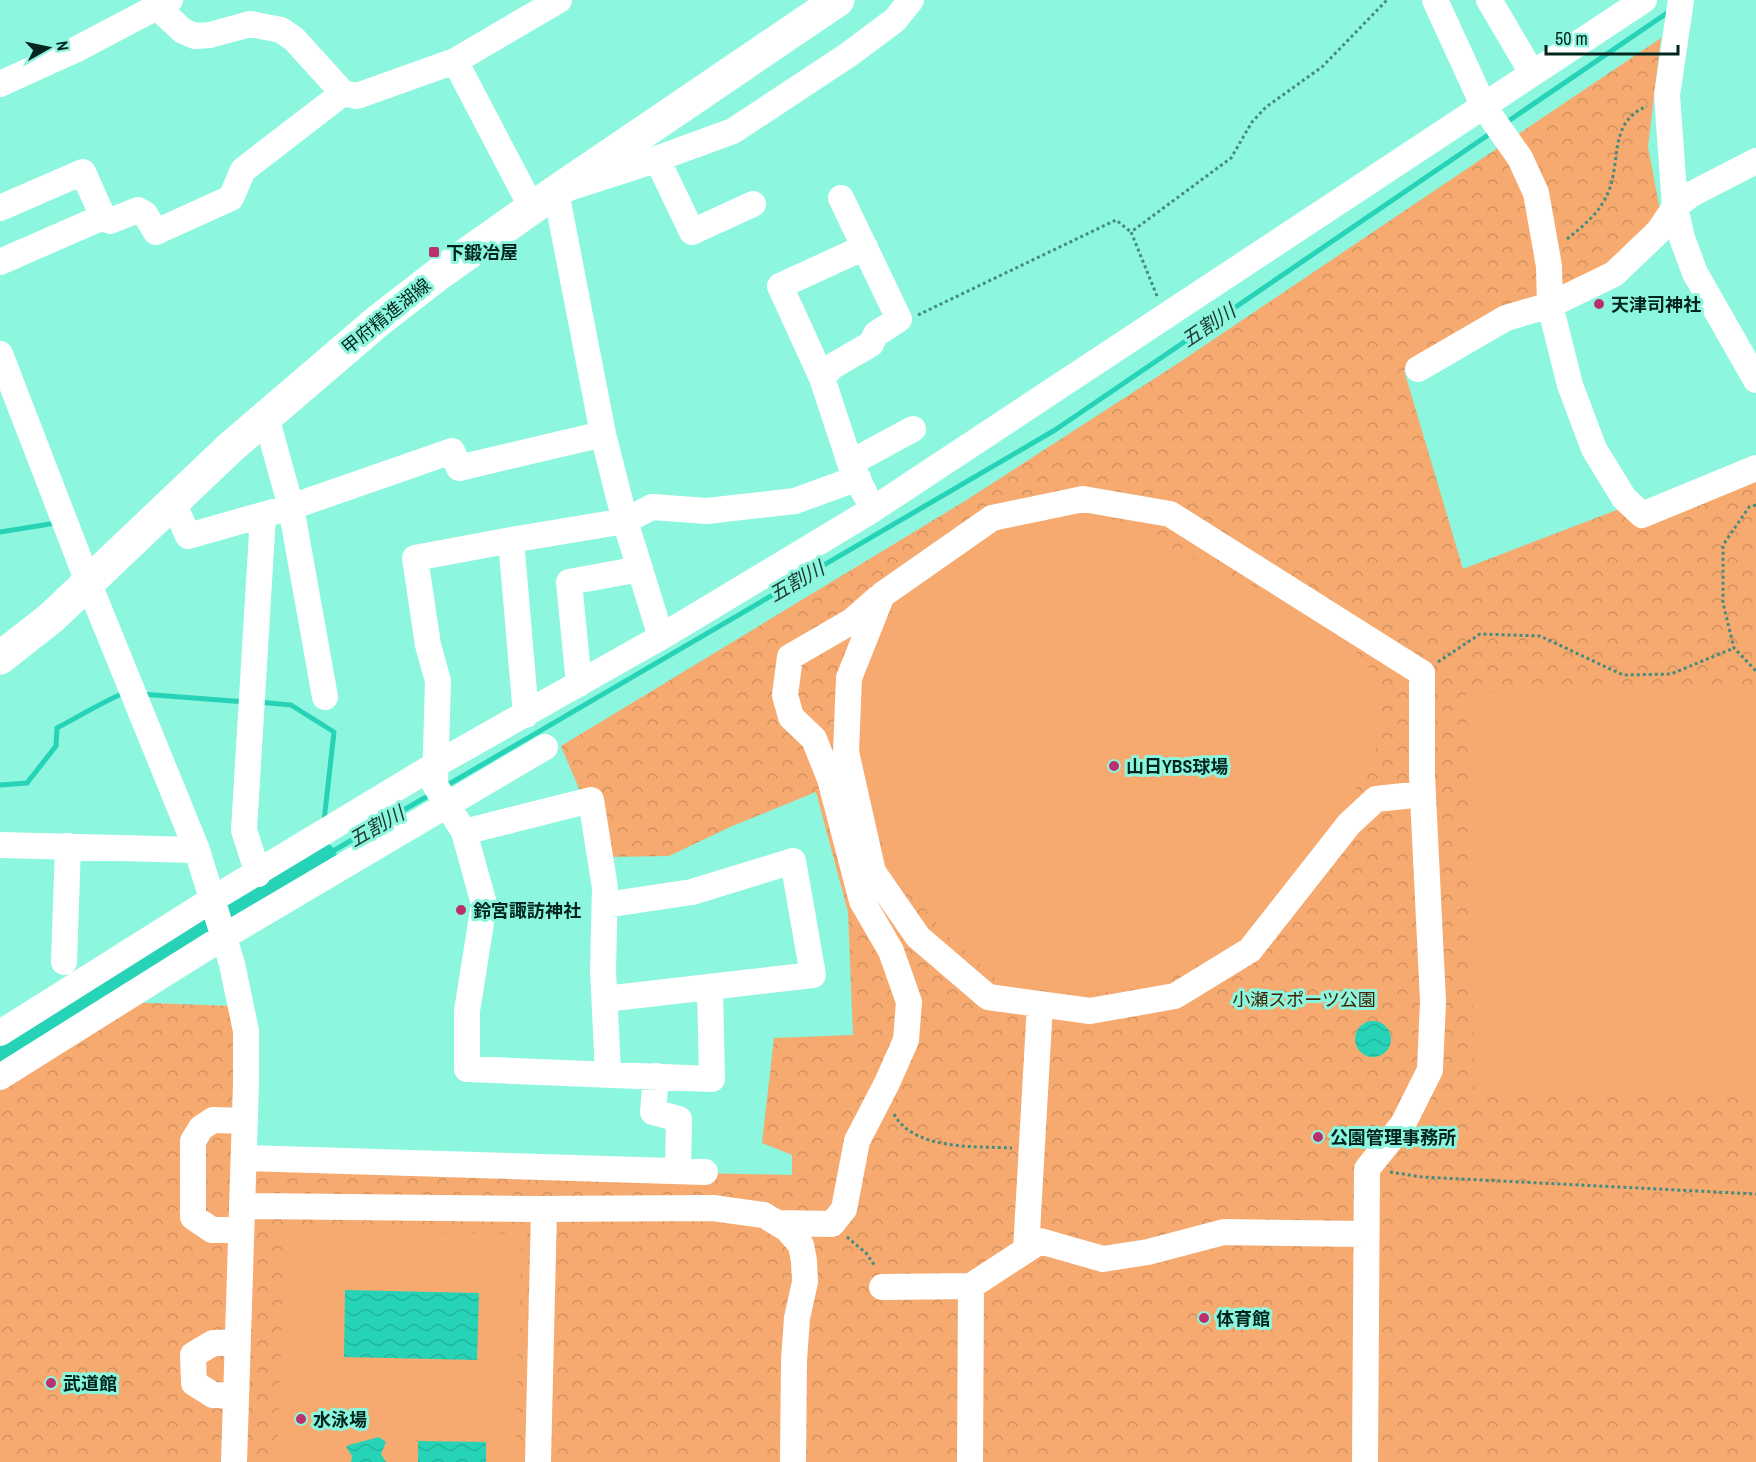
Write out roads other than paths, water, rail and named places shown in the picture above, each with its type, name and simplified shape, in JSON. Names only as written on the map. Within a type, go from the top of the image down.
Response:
[{"type":"main road","name":"甲府精進湖線","points":[[0,658],[51,618],[173,501],[378,321],[806,9],[838,0]]},
{"type":"street","points":[[0,84],[75,50],[164,4],[183,31],[195,36],[210,35],[250,24],[281,30],[294,39],[343,93],[357,96],[455,61],[521,10],[560,0]]},
{"type":"street","points":[[544,200],[733,130],[848,55],[895,20],[911,0]]},
{"type":"street","points":[[1435,0],[1492,118],[1520,158],[1536,193],[1549,266],[1550,305],[1570,384],[1594,449],[1624,498],[1642,515],[1756,468]]},
{"type":"street","points":[[1489,0],[1532,73]]},
{"type":"street","points":[[0,1033],[219,919],[440,789],[526,715],[872,510],[1165,316],[1492,118],[1532,73],[1644,0]]},
{"type":"street","points":[[1681,7],[1667,101],[1675,207],[1682,238],[1695,273],[1756,380]]},
{"type":"street","points":[[455,61],[544,200],[625,521],[661,637]]},
{"type":"street","points":[[0,208],[83,172],[103,217],[110,220],[138,210],[145,214],[156,232],[231,198],[243,170],[343,93]]},
{"type":"street","points":[[657,159],[692,232],[753,204]]},
{"type":"street","points":[[1418,369],[1506,318],[1550,305],[1614,274],[1658,232],[1675,207],[1690,195],[1756,161]]},
{"type":"street","points":[[822,378],[833,366],[871,344],[876,334],[899,319],[842,198]]},
{"type":"street","points":[[0,262],[103,217]]},
{"type":"street","points":[[865,247],[780,286],[822,378],[854,471],[872,510]]},
{"type":"street","points":[[0,354],[88,582],[197,850],[219,919],[246,1031],[234,1462]]},
{"type":"street","points":[[266,417],[291,507],[326,697]]},
{"type":"street","points":[[710,987],[712,1079],[467,1069],[467,1011],[484,904],[464,832],[440,789],[438,681],[428,645],[415,558],[625,521],[652,507],[707,511],[795,501],[854,471],[913,429]]},
{"type":"street","points":[[173,501],[188,536],[291,507],[452,451],[459,468],[603,434]]},
{"type":"street","points":[[777,1223],[832,1224],[844,1209],[857,1141],[888,1083],[906,1040],[909,1002],[891,951],[862,901],[830,779],[814,739],[791,717],[785,695],[790,657],[852,621],[882,595],[992,518],[1083,499],[1170,514],[1422,674],[1423,794],[1433,1001],[1430,1070],[1403,1124],[1366,1169],[1365,1462]]},
{"type":"street","points":[[258,874],[244,830],[263,516]]},
{"type":"street","points":[[511,540],[526,715]]},
{"type":"street","points":[[579,684],[569,582],[640,569]]},
{"type":"street","points":[[882,595],[849,678],[846,752],[873,872],[918,937],[988,997],[1090,1011],[1175,996],[1250,950],[1349,824],[1376,799],[1423,794]]},
{"type":"street","points":[[0,1077],[219,919],[258,874],[334,827],[440,789],[545,747]]},
{"type":"street","points":[[464,832],[591,800],[605,888],[604,999],[608,1073]]},
{"type":"street","points":[[0,844],[197,850]]},
{"type":"street","points":[[64,962],[68,846]]},
{"type":"street","points":[[604,999],[813,975],[793,861],[692,892],[605,905]]},
{"type":"street","points":[[1026,1250],[1040,1004]]},
{"type":"street","points":[[656,1076],[653,1112],[679,1119],[678,1170]]},
{"type":"street","points":[[244,1121],[213,1120],[201,1128],[193,1141],[192,1217],[212,1230],[241,1218],[544,1209],[713,1208],[764,1215],[777,1223],[801,1245],[804,1261],[805,1282],[797,1318],[794,1360],[793,1462]]},
{"type":"street","points":[[244,1158],[705,1172]]},
{"type":"street","points":[[538,1462],[544,1209]]},
{"type":"street","points":[[882,1287],[971,1286],[1040,1241],[1103,1259],[1148,1252],[1224,1232],[1366,1234]]},
{"type":"street","points":[[970,1462],[971,1286]]},
{"type":"street","points":[[235,1396],[213,1395],[194,1383],[193,1355],[213,1343],[236,1342]]},
{"type":"water","points":[[1373,1021],[1386,1026],[1391,1039],[1386,1052],[1373,1057],[1360,1052],[1355,1039],[1360,1026]]},
{"type":"water","points":[[345,1290],[479,1293],[477,1360],[344,1357]]},
{"type":"water","points":[[379,1437],[386,1442],[381,1454],[386,1462],[351,1462],[352,1456],[346,1447]]},
{"type":"water","points":[[418,1441],[486,1442],[486,1462],[418,1462]]},
{"type":"waterway","name":"五割川","points":[[1504,124],[1670,11]]},
{"type":"waterway","name":"五割川","points":[[444,787],[1055,430],[1494,131]]},
{"type":"waterway","name":"五割川","points":[[0,532],[56,523]]},
{"type":"waterway","name":"五割川","points":[[0,785],[27,783],[56,746],[57,728],[104,702],[126,693]]},
{"type":"waterway","name":"五割川","points":[[141,694],[246,702]]},
{"type":"waterway","name":"五割川","points":[[258,702],[291,705],[334,732],[324,821]]},
{"type":"waterway","name":"五割川","points":[[322,842],[321,858],[433,793]]},
{"type":"waterway","points":[[0,1053],[321,858]]},
{"type":"place","name":"下鍛冶屋","points":[[434,252]]},
{"type":"place","name":"天津司神社","points":[[1599,304]]},
{"type":"place","name":"山日YBS球場","points":[[1114,766]]},
{"type":"place","name":"鈴宮諏訪神社","points":[[461,910]]},
{"type":"place","name":"公園管理事務所","points":[[1318,1137]]},
{"type":"place","name":"体育館","points":[[1204,1318]]},
{"type":"place","name":"武道館","points":[[51,1383]]},
{"type":"place","name":"水泳場","points":[[301,1419]]},
{"type":"park label","name":"小瀬スポーツ公園","points":[[1304,999]]}]
